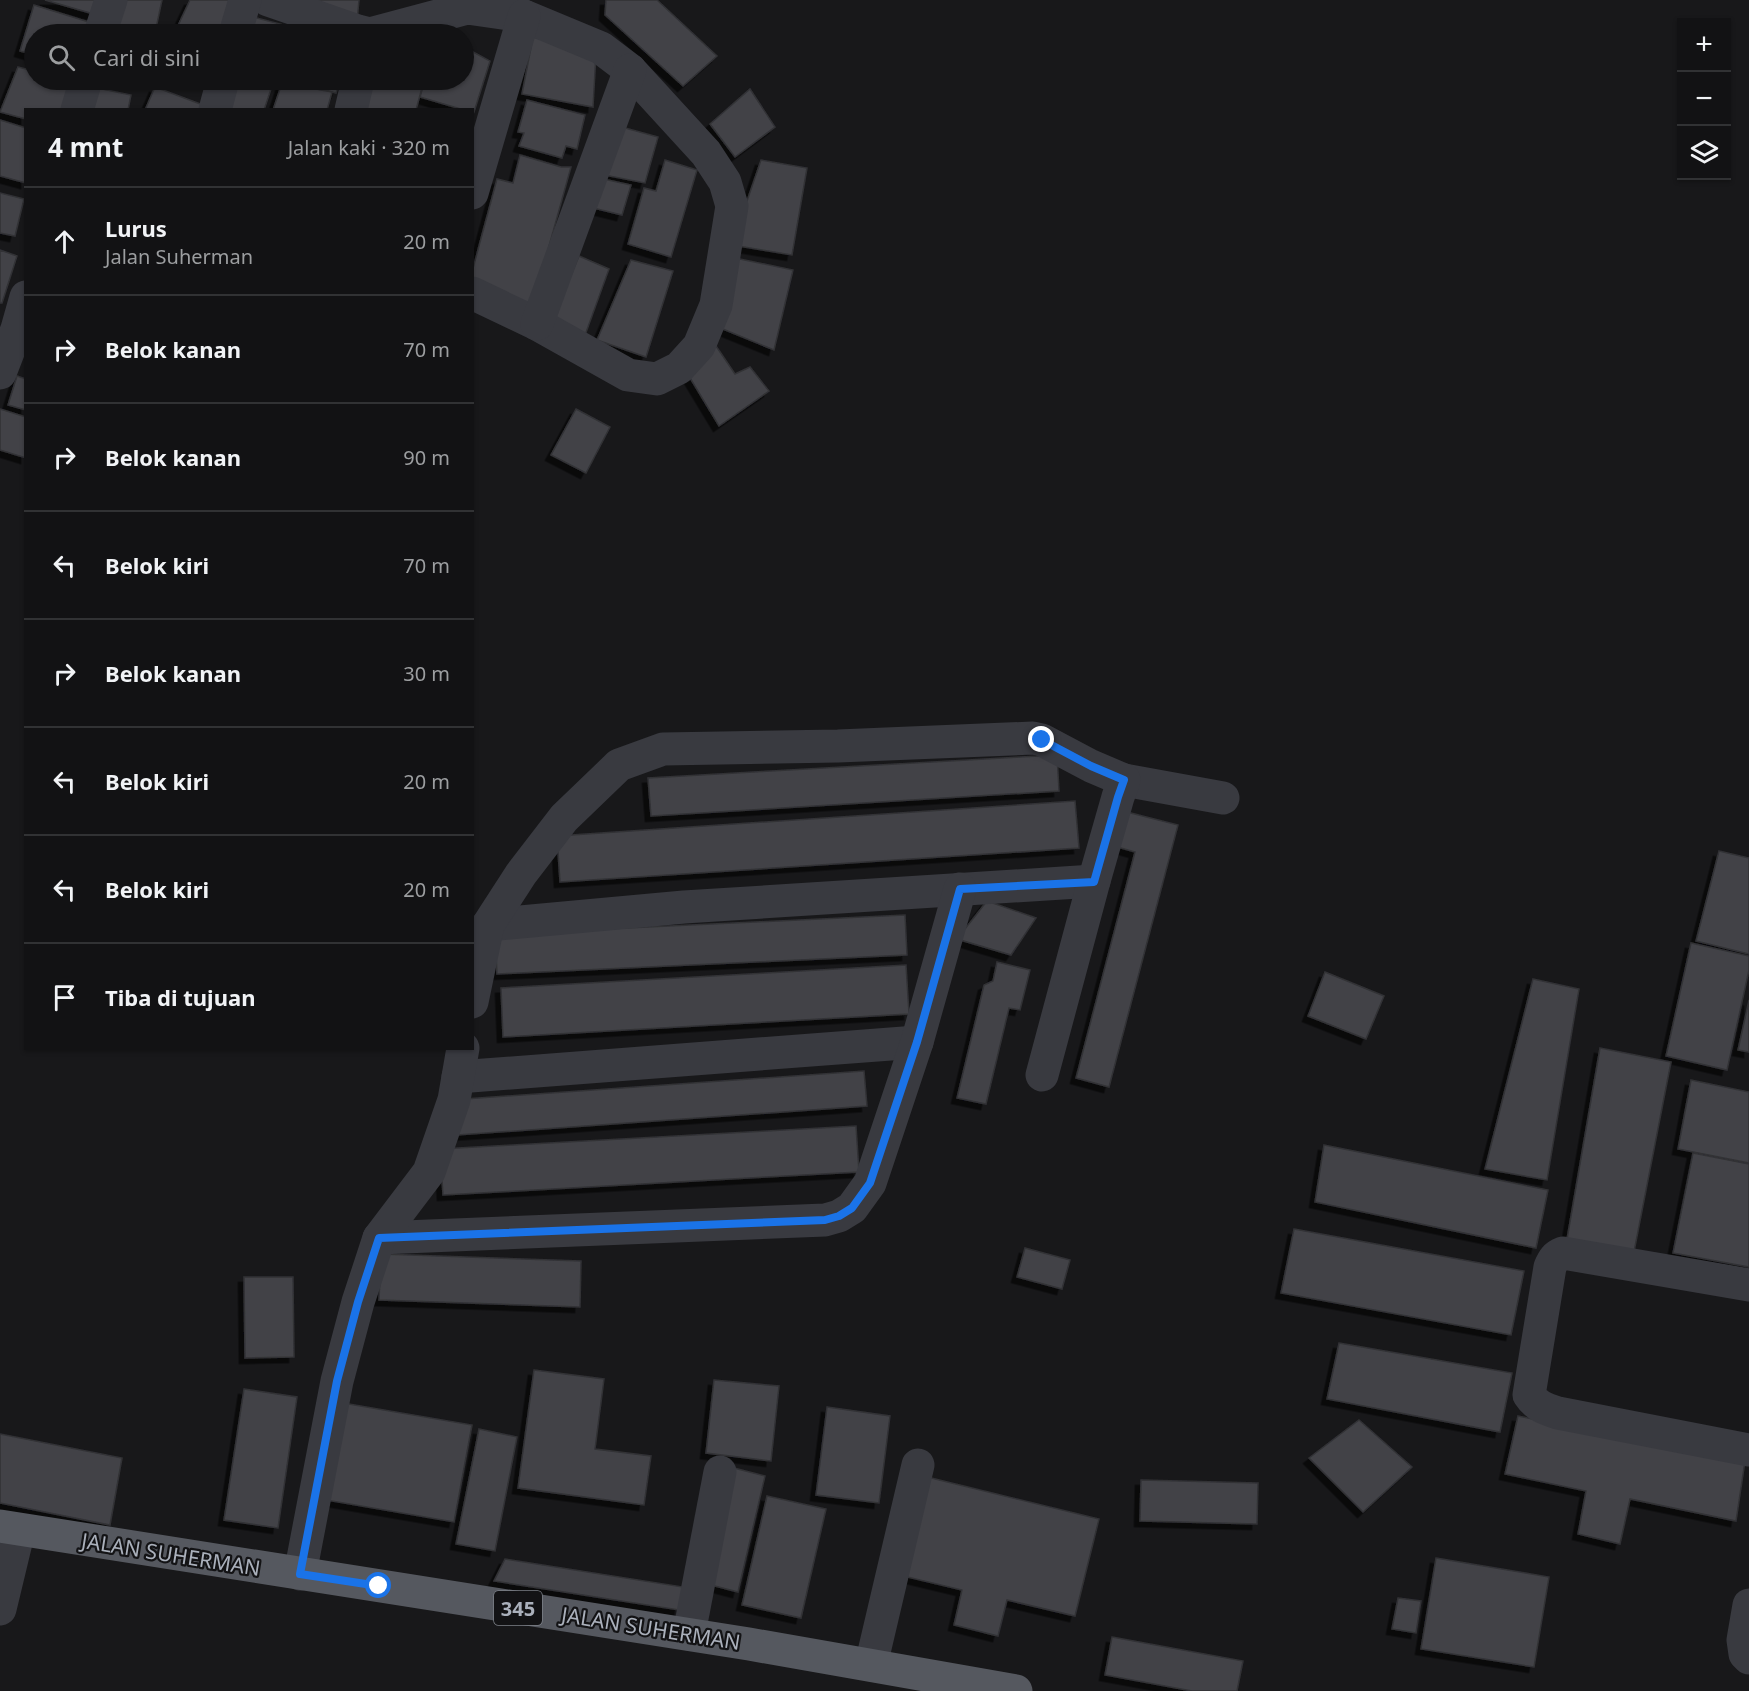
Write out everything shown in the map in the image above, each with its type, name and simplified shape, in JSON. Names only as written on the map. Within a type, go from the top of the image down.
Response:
[{"type":"main road","name":"JALAN SUHERMAN","points":[[9,1528],[689,1634],[1016,1691]]},
{"type":"street","points":[[103,24],[111,0]]},
{"type":"street","points":[[238,24],[245,0]]},
{"type":"street","points":[[268,0],[338,24]]},
{"type":"street","points":[[407,24],[467,8],[524,16],[601,48],[630,70],[706,153],[725,182],[732,206],[716,305],[699,346],[679,368],[657,379],[628,375],[537,324],[474,294]]},
{"type":"street","points":[[474,186],[524,16]]},
{"type":"street","points":[[537,324],[630,70]]},
{"type":"street","points":[[78,108],[83,90]]},
{"type":"street","points":[[216,108],[220,90]]},
{"type":"street","points":[[351,108],[356,90]]},
{"type":"street","points":[[0,373],[9,325],[24,300]]},
{"type":"street","points":[[474,992],[488,925],[520,874],[564,818],[619,765],[663,750],[1033,738],[1050,743],[1091,766],[1124,780],[1223,798]]},
{"type":"street","points":[[1042,1075],[1124,780]]},
{"type":"street","points":[[488,925],[684,907],[1094,882]]},
{"type":"street","points":[[379,1238],[813,1221],[839,1216],[852,1208],[870,1183],[917,1042],[960,889]]},
{"type":"street","points":[[300,1574],[337,1381],[358,1302],[379,1238],[429,1172],[454,1100],[461,1063],[917,1042]]},
{"type":"street","points":[[1749,1285],[1559,1254],[1550,1267],[1529,1395],[1539,1406],[1558,1413],[1749,1450]]},
{"type":"street","points":[[871,1665],[918,1465]]},
{"type":"street","points":[[689,1634],[720,1472]]},
{"type":"street","points":[[0,1609],[9,1528]]},
{"type":"street","points":[[1749,1605],[1743,1640],[1745,1654],[1749,1658]]},
{"type":"building","points":[[45,0],[101,0],[97,15]]},
{"type":"building","points":[[117,0],[162,0],[157,24],[112,24]]},
{"type":"building","points":[[190,0],[235,0],[223,24],[179,24]]},
{"type":"building","points":[[291,0],[359,0],[357,22]]},
{"type":"building","points":[[606,0],[657,0],[717,56],[683,86],[605,15]]},
{"type":"building","points":[[34,5],[92,23],[92,24],[28,24]]},
{"type":"building","points":[[253,17],[280,24],[250,24]]},
{"type":"building","points":[[533,37],[596,53],[593,107],[522,94]]},
{"type":"building","points":[[24,38],[24,52],[20,51]]},
{"type":"building","points":[[474,52],[490,61],[474,112],[474,108],[457,108],[420,97],[422,90],[474,90]]},
{"type":"building","points":[[18,67],[24,68],[24,90],[71,90],[68,108],[24,108],[24,118],[0,112]]},
{"type":"building","points":[[750,89],[775,127],[735,157],[710,124]]},
{"type":"building","points":[[91,90],[107,90],[131,95],[128,108],[85,108]]},
{"type":"building","points":[[154,90],[163,90],[203,105],[202,108],[146,108]]},
{"type":"building","points":[[233,90],[271,90],[265,108],[228,108]]},
{"type":"building","points":[[280,90],[332,92],[328,108],[274,108]]},
{"type":"building","points":[[365,90],[421,90],[417,108],[361,108]]},
{"type":"building","points":[[527,100],[585,115],[577,149],[566,146],[562,158],[519,146],[524,133],[518,132]]},
{"type":"building","points":[[0,120],[24,127],[24,182],[0,176]]},
{"type":"building","points":[[618,126],[658,137],[645,183],[599,174]]},
{"type":"building","points":[[520,155],[561,167],[571,167],[533,304],[474,289],[474,265],[497,179],[513,183]]},
{"type":"building","points":[[665,160],[697,170],[671,257],[628,244],[644,188],[656,191]]},
{"type":"building","points":[[761,160],[807,168],[792,255],[732,245]]},
{"type":"building","points":[[599,178],[631,185],[622,215],[593,208]]},
{"type":"building","points":[[0,193],[24,199],[15,236],[0,233]]},
{"type":"building","points":[[0,250],[17,256],[2,303],[0,303]]},
{"type":"building","points":[[579,256],[609,269],[584,338],[551,323]]},
{"type":"building","points":[[735,258],[793,270],[774,350],[713,325]]},
{"type":"building","points":[[631,260],[673,271],[646,357],[597,340]]},
{"type":"building","points":[[716,346],[735,374],[750,367],[769,391],[719,426],[684,368]]},
{"type":"building","points":[[17,376],[24,378],[24,409],[8,405]]},
{"type":"building","points":[[0,409],[24,416],[24,457],[0,450]]},
{"type":"building","points":[[576,409],[610,427],[586,473],[551,455]]},
{"type":"building","points":[[1057,755],[1059,791],[651,816],[648,778]]},
{"type":"building","points":[[1075,801],[1079,848],[560,882],[557,836]]},
{"type":"building","points":[[1123,811],[1178,825],[1109,1087],[1076,1078],[1135,852],[1114,846]]},
{"type":"building","points":[[1719,851],[1749,858],[1749,954],[1696,941]]},
{"type":"building","points":[[987,901],[1036,918],[1011,955],[957,939]]},
{"type":"building","points":[[905,915],[907,955],[497,974],[495,934]]},
{"type":"building","points":[[1691,943],[1749,956],[1749,970],[1727,1070],[1666,1056]]},
{"type":"building","points":[[997,962],[1030,970],[1020,1010],[1009,1008],[986,1104],[957,1098],[984,985],[993,981]]},
{"type":"building","points":[[906,965],[909,1014],[503,1037],[501,988]]},
{"type":"building","points":[[1325,972],[1384,996],[1366,1039],[1308,1016]]},
{"type":"building","points":[[1533,979],[1579,989],[1547,1180],[1485,1169]]},
{"type":"building","points":[[1749,1000],[1749,1052],[1738,1050]]},
{"type":"building","points":[[1600,1048],[1671,1062],[1633,1257],[1566,1245]]},
{"type":"building","points":[[864,1071],[867,1106],[457,1135],[465,1099]]},
{"type":"building","points":[[1691,1080],[1749,1092],[1749,1163],[1678,1149]]},
{"type":"building","points":[[856,1126],[859,1172],[443,1195],[440,1149]]},
{"type":"building","points":[[1324,1145],[1548,1190],[1536,1248],[1315,1202]]},
{"type":"building","points":[[1693,1153],[1749,1164],[1749,1267],[1673,1253]]},
{"type":"building","points":[[1294,1229],[1524,1271],[1511,1335],[1281,1293]]},
{"type":"building","points":[[1025,1248],[1070,1260],[1062,1289],[1017,1277]]},
{"type":"building","points":[[381,1254],[581,1261],[580,1307],[379,1300]]},
{"type":"building","points":[[244,1277],[293,1277],[294,1357],[245,1358]]},
{"type":"building","points":[[1339,1343],[1512,1373],[1500,1432],[1327,1399]]},
{"type":"building","points":[[534,1370],[604,1379],[595,1449],[651,1456],[644,1505],[518,1488]]},
{"type":"building","points":[[714,1380],[779,1386],[771,1461],[706,1453]]},
{"type":"building","points":[[244,1389],[297,1397],[278,1528],[224,1520]]},
{"type":"building","points":[[343,1403],[472,1425],[454,1522],[326,1500]]},
{"type":"building","points":[[827,1407],[890,1416],[879,1503],[816,1495]]},
{"type":"building","points":[[1518,1416],[1745,1461],[1736,1521],[1630,1499],[1620,1544],[1578,1534],[1586,1491],[1505,1474]]},
{"type":"building","points":[[1359,1420],[1412,1467],[1363,1512],[1309,1458]]},
{"type":"building","points":[[479,1429],[517,1437],[495,1551],[456,1544]]},
{"type":"building","points":[[0,1434],[122,1458],[110,1525],[0,1503]]},
{"type":"building","points":[[734,1468],[765,1476],[738,1592],[707,1584]]},
{"type":"building","points":[[923,1476],[1099,1519],[1075,1616],[1007,1600],[998,1636],[954,1625],[962,1590],[899,1575]]},
{"type":"building","points":[[1141,1480],[1258,1483],[1257,1524],[1140,1521]]},
{"type":"building","points":[[767,1496],[826,1509],[801,1618],[742,1605]]},
{"type":"building","points":[[1436,1558],[1549,1577],[1534,1667],[1421,1649]]},
{"type":"building","points":[[505,1559],[683,1587],[679,1610],[494,1581]]},
{"type":"building","points":[[1398,1598],[1421,1601],[1416,1633],[1392,1629]]},
{"type":"building","points":[[1112,1637],[1243,1661],[1237,1691],[1192,1691],[1105,1675]]},
{"type":"route","points":[[379,1586],[300,1574],[337,1381],[358,1302],[379,1238],[825,1220],[839,1216],[852,1208],[870,1183],[917,1042],[960,889],[1094,882],[1124,780],[1091,766],[1042,740]]}]
